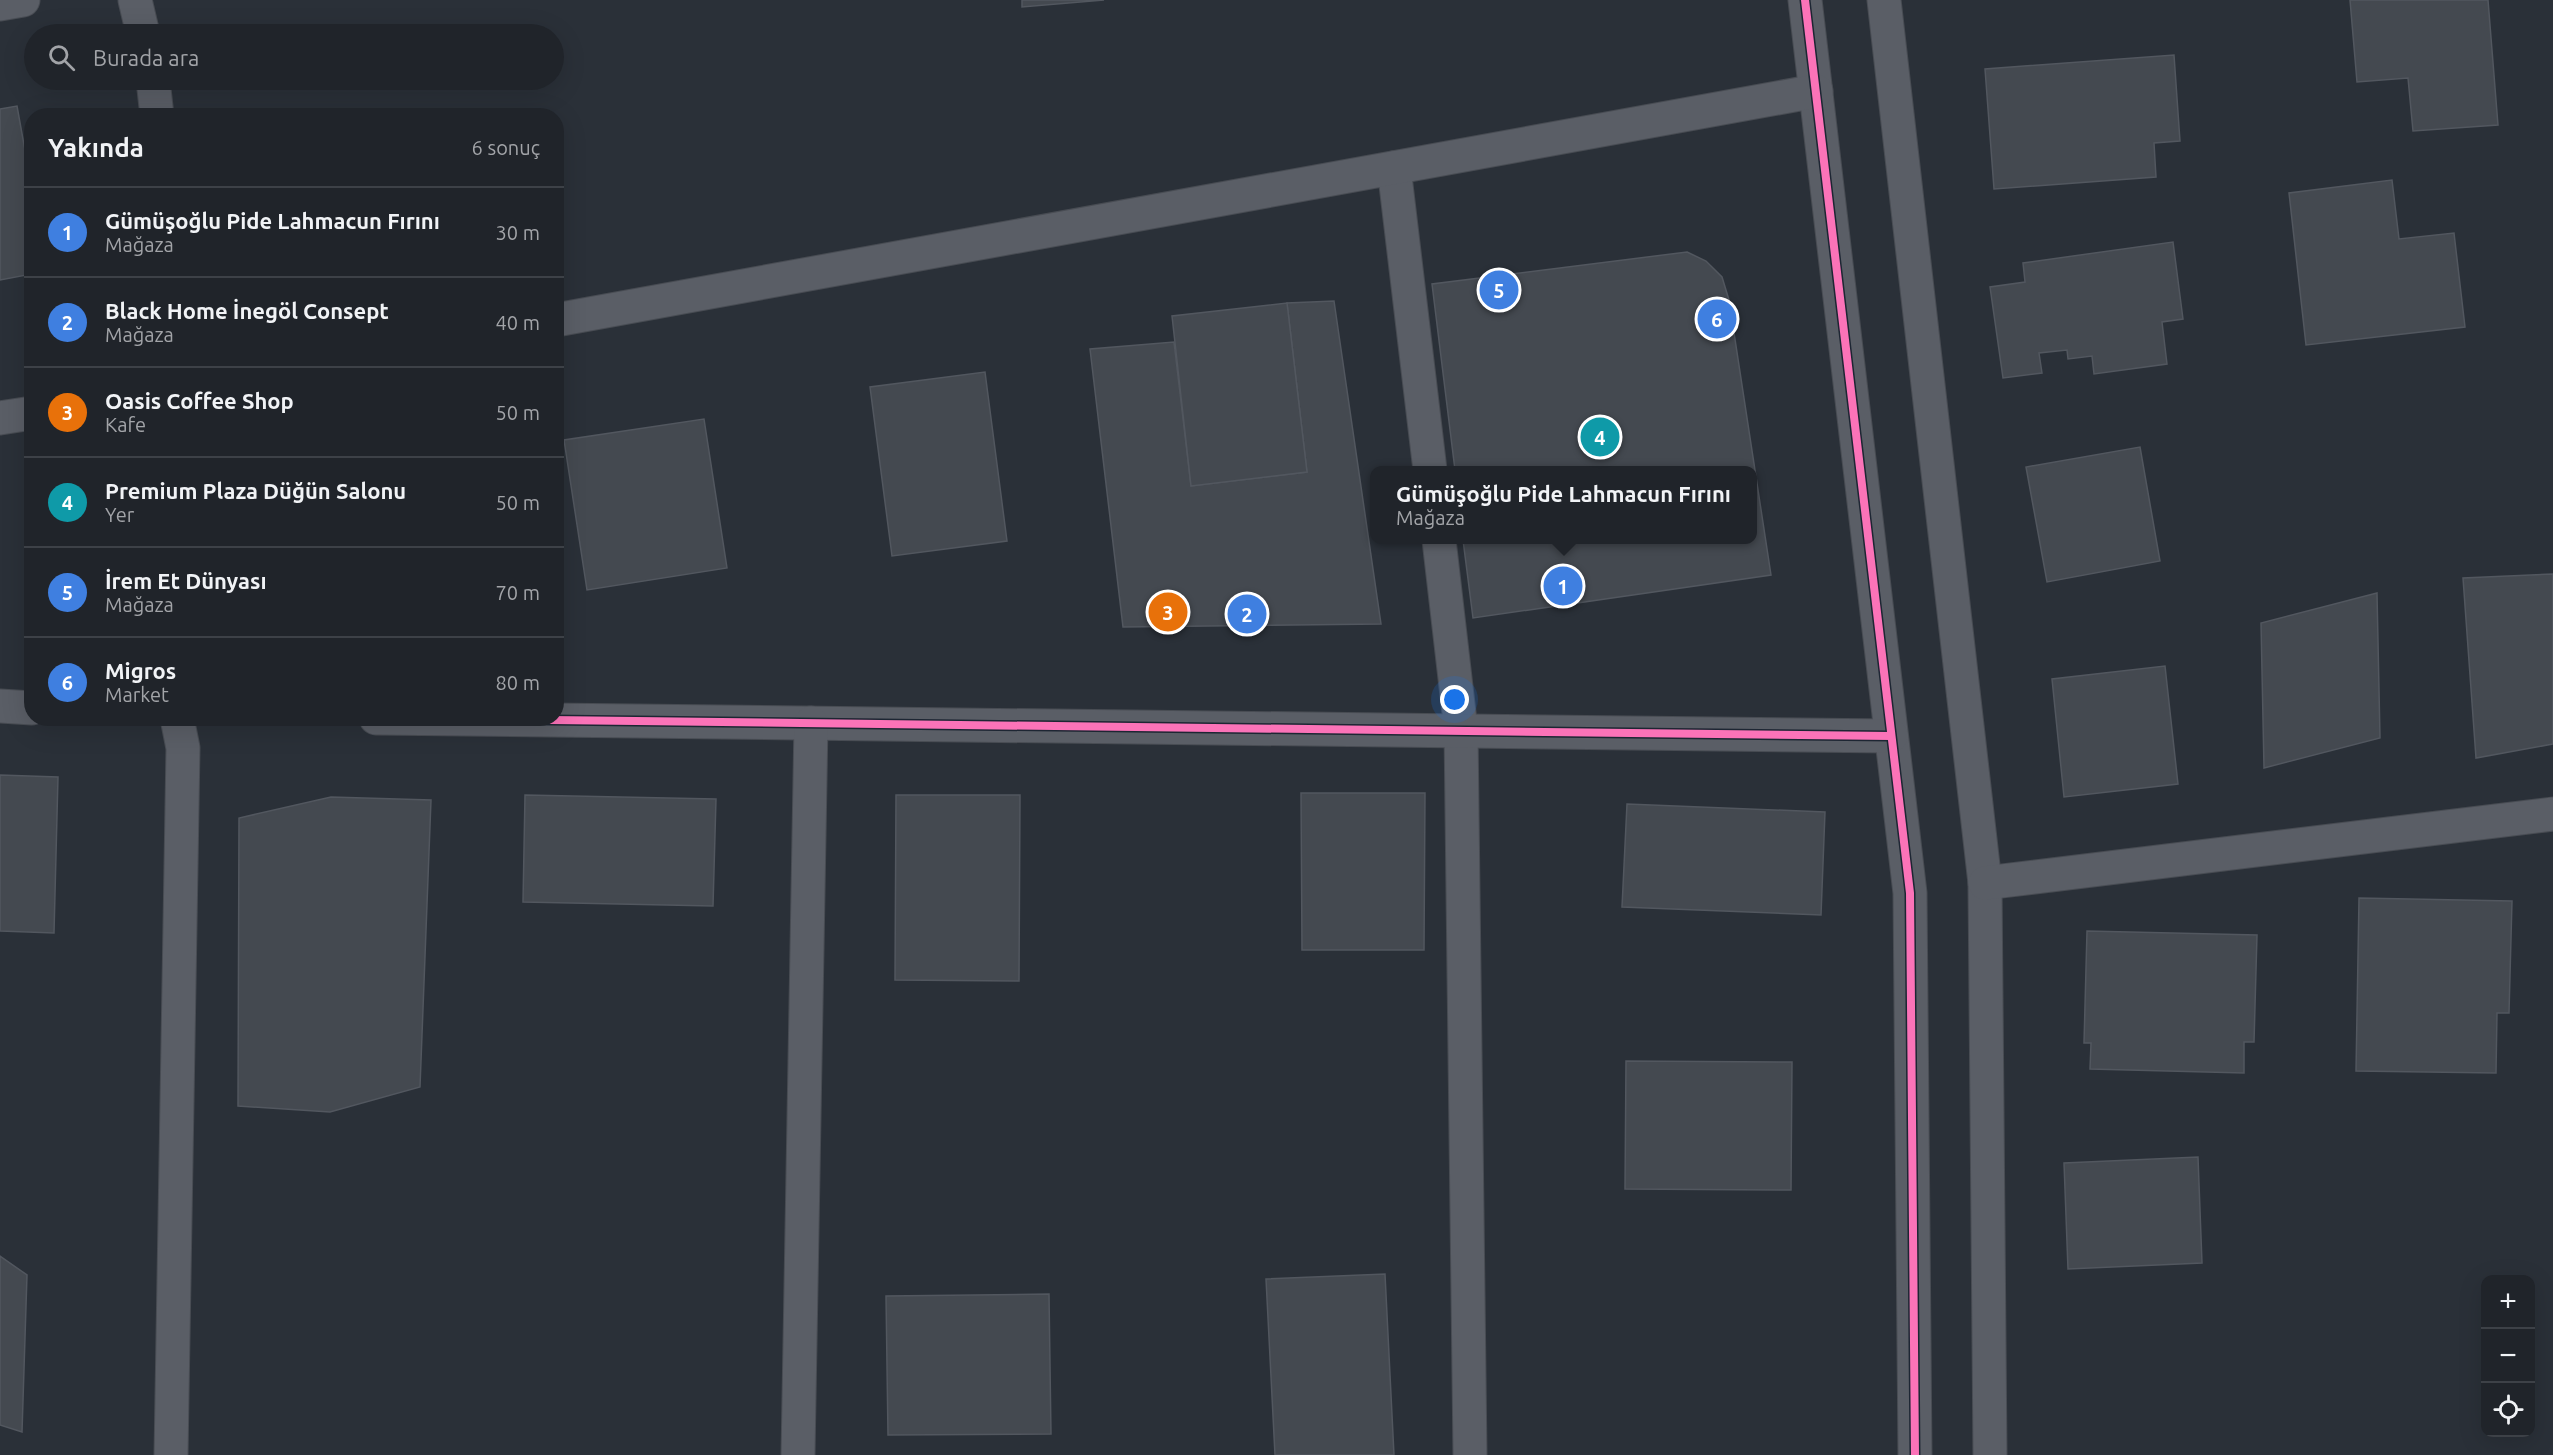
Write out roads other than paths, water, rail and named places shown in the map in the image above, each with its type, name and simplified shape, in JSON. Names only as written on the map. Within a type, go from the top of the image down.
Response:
[{"type":"street","points":[[0,4],[23,0]]},
{"type":"street","points":[[135,0],[141,24]]},
{"type":"street","points":[[1805,0],[1910,893],[1915,1455]]},
{"type":"street","points":[[1884,0],[1984,883],[1990,1455]]},
{"type":"street","points":[[154,90],[156,108]]},
{"type":"street","points":[[564,319],[1816,91]]},
{"type":"street","points":[[1394,168],[1429,466]]},
{"type":"street","points":[[0,418],[24,414]]},
{"type":"street","points":[[1438,544],[1461,730],[1470,1455]]},
{"type":"street","points":[[0,706],[24,708]]},
{"type":"street","points":[[564,720],[1892,736]]},
{"type":"street","points":[[798,1455],[811,723]]},
{"type":"street","points":[[171,1455],[183,748],[179,726]]},
{"type":"street","points":[[1984,883],[2553,814]]},
{"type":"place","name":"İrem Et Dünyası","points":[[1499,290]]},
{"type":"place","name":"Migros","points":[[1717,319]]},
{"type":"place","name":"Premium Plaza Düğün Salonu","points":[[1600,437]]},
{"type":"place","name":"Gümüşoğlu Pide Lahmacun Fırını","points":[[1563,586]]},
{"type":"place","name":"Oasis Coffee Shop","points":[[1168,612]]},
{"type":"place","name":"Black Home İnegöl Consept","points":[[1247,614]]}]
